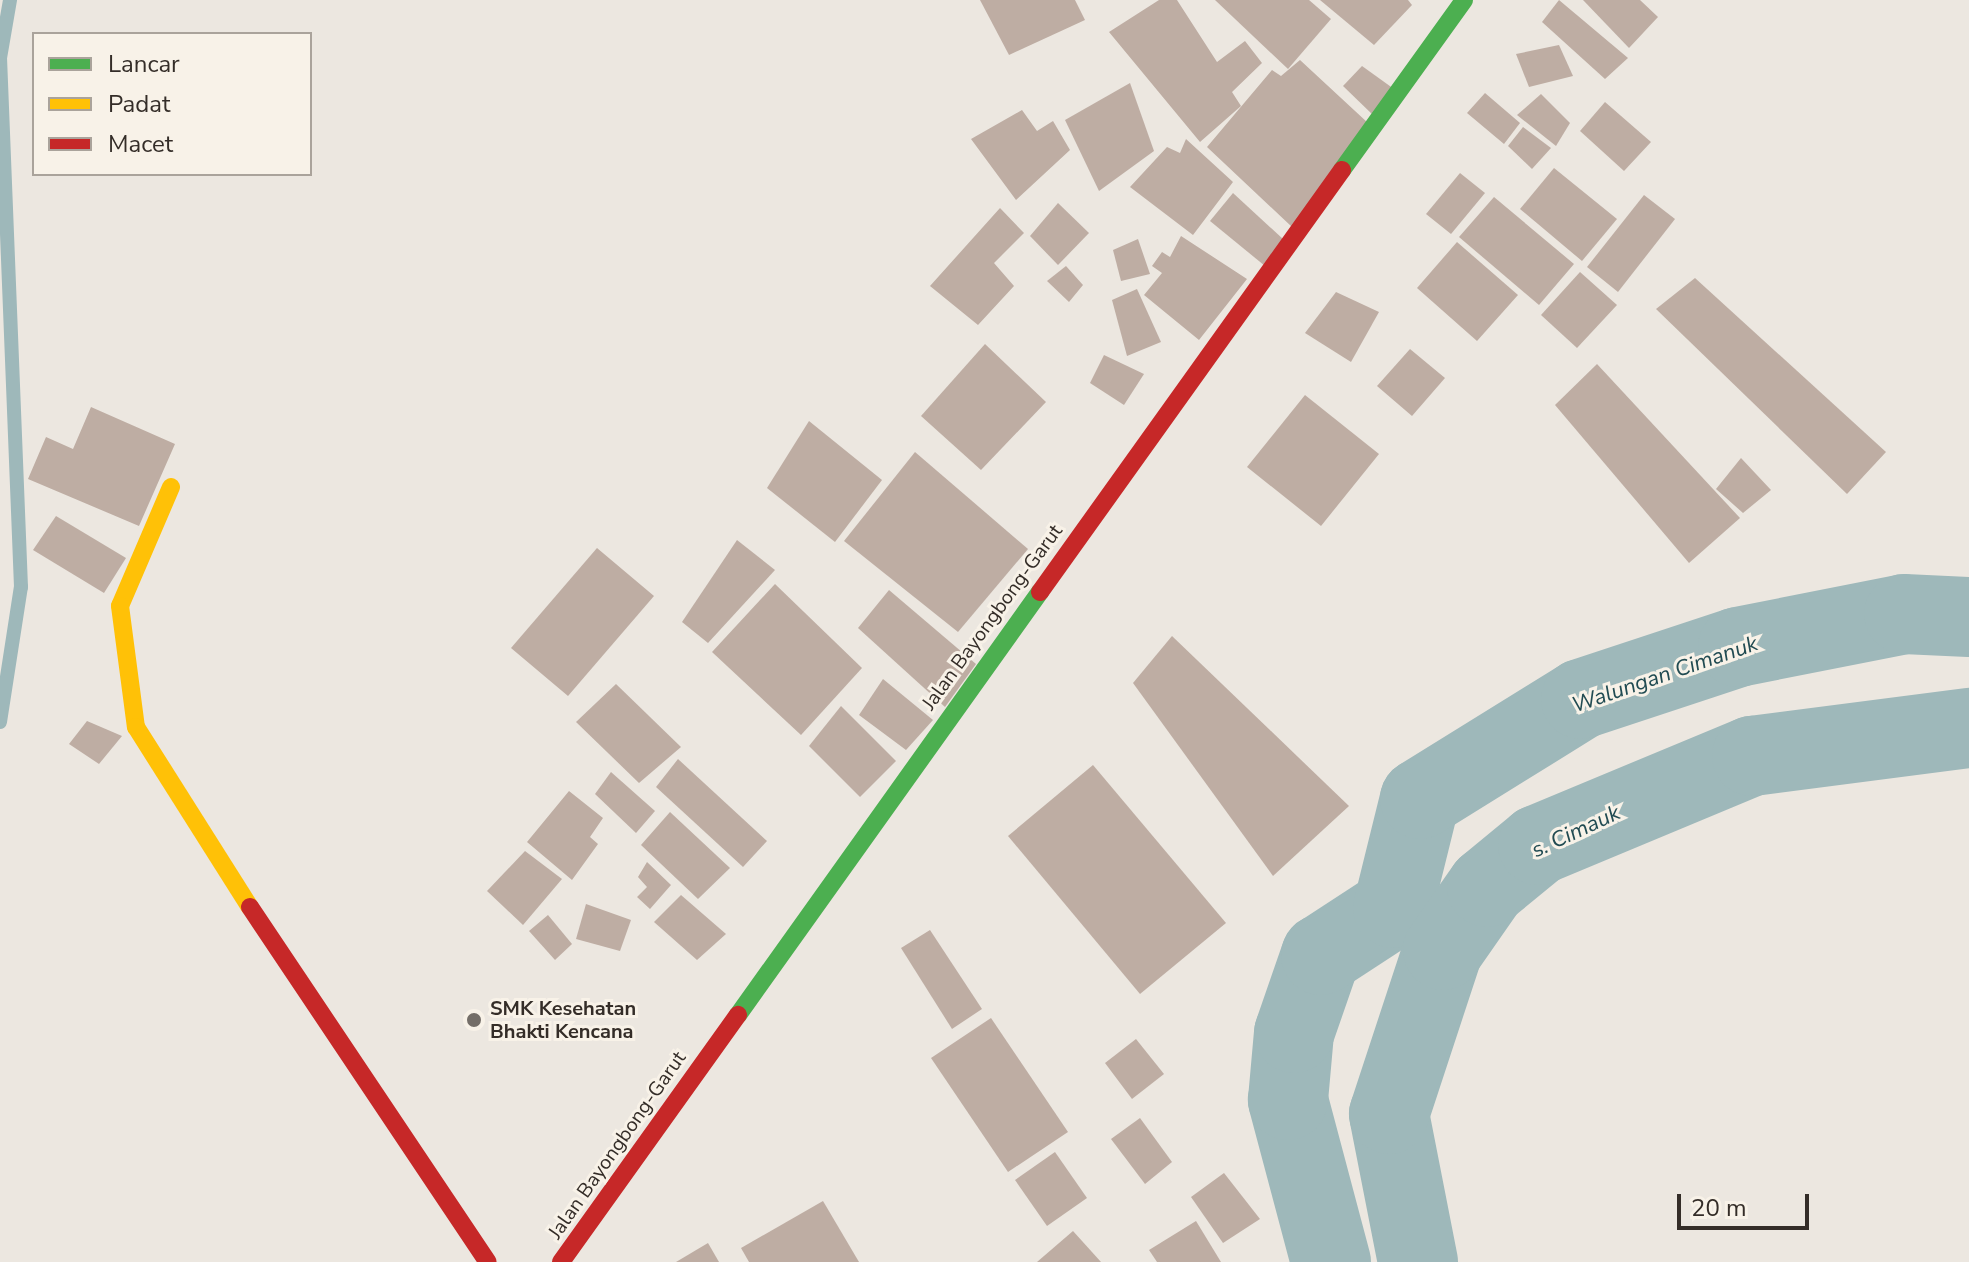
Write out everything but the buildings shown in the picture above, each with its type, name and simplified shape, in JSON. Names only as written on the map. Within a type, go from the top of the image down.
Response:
[{"type":"main road","name":"Jalan Bayongbong-Garut","points":[[561,1262],[1464,0]]},
{"type":"main road","points":[[171,487],[120,606],[141,740],[488,1262]]},
{"type":"waterway","points":[[0,722],[21,587],[0,58],[10,0]]},
{"type":"waterway","name":"Walungan Cimanuk","points":[[1331,1262],[1288,1100],[1294,1033],[1321,955],[1393,908],[1420,799],[1581,699],[1738,647],[1904,614],[1969,617]]},
{"type":"waterway","name":"s. Cimauk","points":[[1418,1262],[1389,1114],[1443,950],[1487,887],[1538,845],[1752,756],[1969,728]]},
{"type":"traffic: fast","points":[[1342,170],[1464,0]]},
{"type":"traffic: fast","points":[[738,1015],[1040,592]]},
{"type":"traffic: slow","points":[[171,487],[120,606],[136,727],[250,907]]},
{"type":"traffic: jam","points":[[1040,592],[1342,170]]},
{"type":"traffic: jam","points":[[250,907],[488,1262]]},
{"type":"traffic: jam","points":[[561,1262],[738,1015]]},
{"type":"place","name":"SMK Kesehatan Bhakti Kencana","points":[[474,1020]]}]
